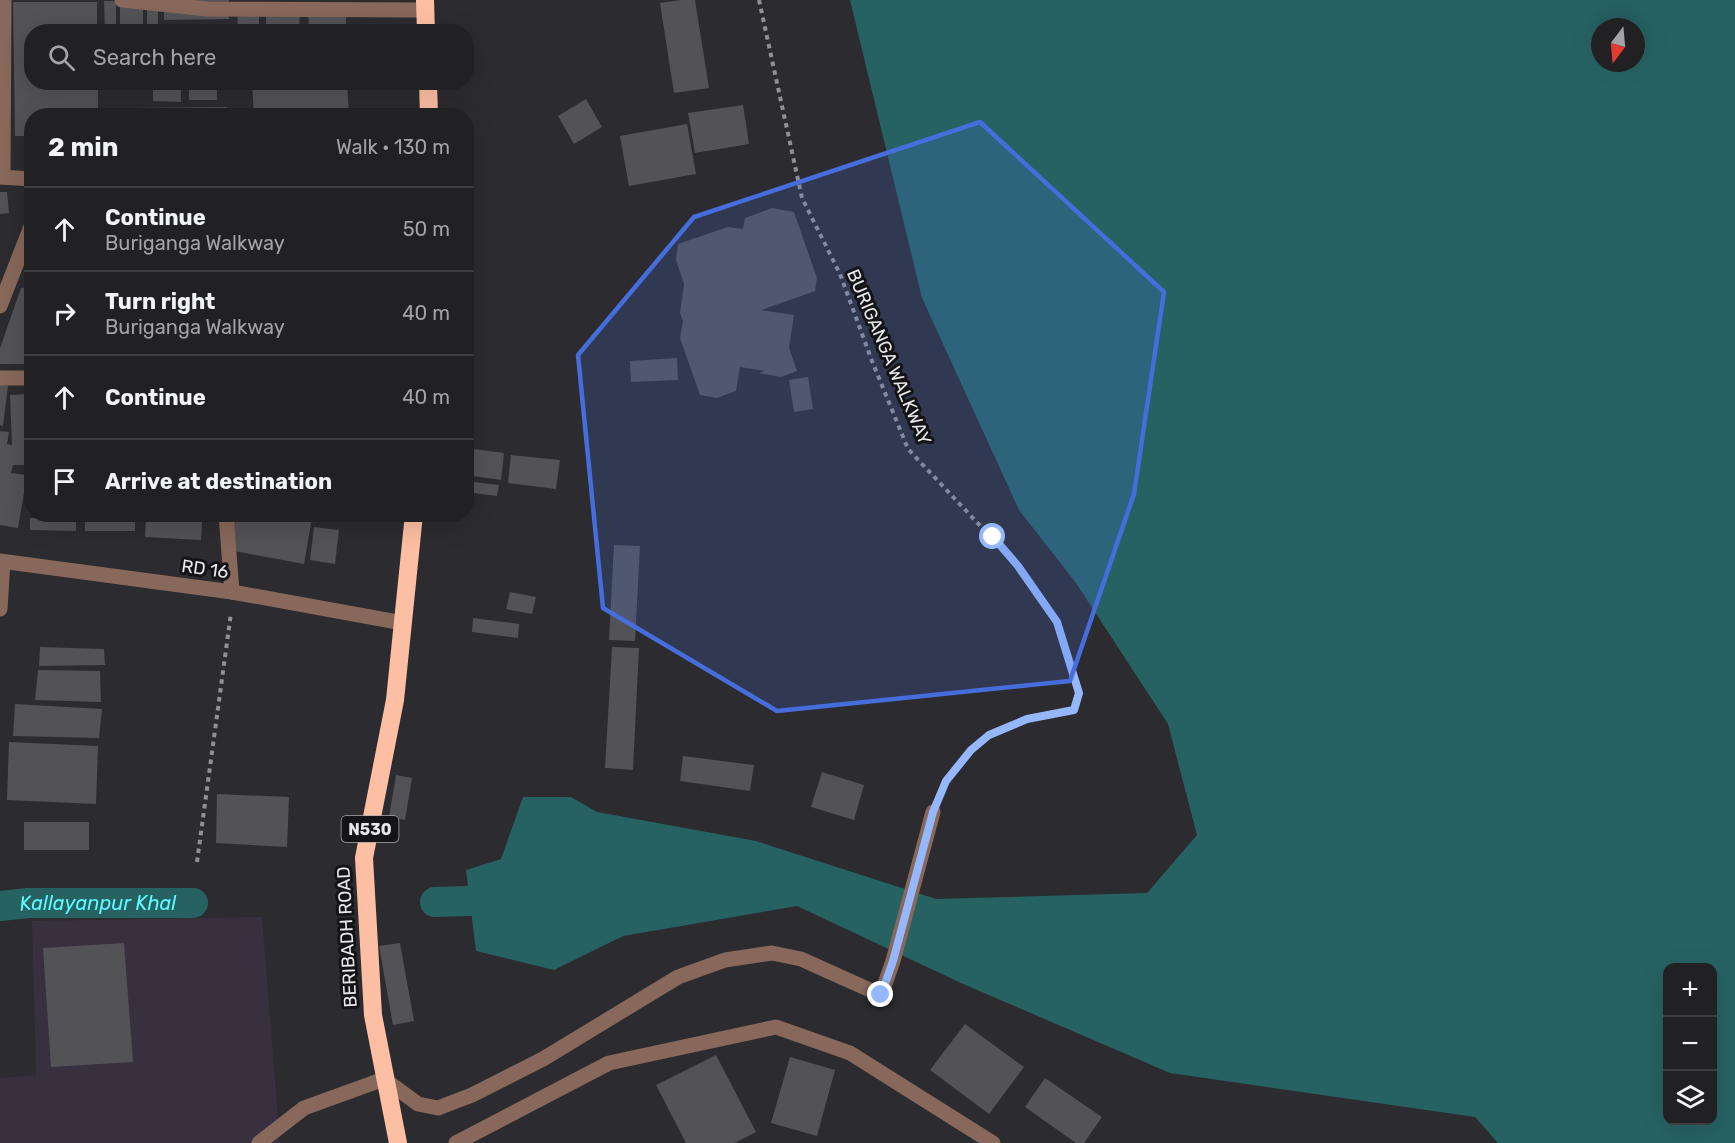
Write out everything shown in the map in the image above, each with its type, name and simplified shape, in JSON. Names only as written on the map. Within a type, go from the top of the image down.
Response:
[{"type":"highway","points":[[425,5],[426,24]]},
{"type":"highway","points":[[428,90],[429,108]]},
{"type":"highway","name":"BERIBADH ROAD","points":[[398,1143],[373,1015],[364,858],[395,700],[413,522]]},
{"type":"street","points":[[4,0],[2,177],[24,178]]},
{"type":"street","points":[[122,0],[207,9],[425,5]]},
{"type":"street","points":[[0,306],[24,244]]},
{"type":"street","points":[[0,378],[24,378]]},
{"type":"street","points":[[227,522],[232,592]]},
{"type":"street","points":[[0,609],[1,561]]},
{"type":"street","name":"RD 16","points":[[1,561],[232,592],[403,623]]},
{"type":"street","points":[[259,1143],[304,1108],[384,1078],[418,1104],[438,1108],[472,1095],[543,1059],[678,977],[725,960],[772,953],[801,959],[881,995],[893,961],[933,812]]},
{"type":"street","points":[[456,1143],[609,1063],[776,1027],[850,1053],[993,1143]]},
{"type":"path","name":"BURIGANGA WALKWAY","points":[[759,0],[802,198],[840,274],[908,449],[1018,566],[1057,622],[1079,693],[1074,710],[1027,719],[989,735],[971,750],[946,781],[933,812]]},
{"type":"path","points":[[197,862],[232,592]]},
{"type":"highlighted area","points":[[980,122],[1164,292],[1134,494],[1070,681],[777,711],[603,608],[578,355],[694,217]]},
{"type":"shaded area","points":[[262,917],[280,1143],[0,1143],[0,1078],[36,1075],[32,921]]},
{"type":"water","points":[[850,0],[1735,0],[1735,1143],[1498,1143],[1475,1117],[1170,1073],[961,983],[797,906],[623,936],[554,970],[476,951],[466,870],[501,859],[523,797],[571,797],[597,812],[756,841],[936,899],[1147,893],[1197,835],[1168,724],[1076,583],[1019,510],[922,298]]},
{"type":"building","points":[[120,0],[143,1],[143,24],[120,24]]},
{"type":"building","points":[[164,0],[229,0],[229,19],[164,20]]},
{"type":"building","points":[[695,0],[709,88],[674,93],[660,3]]},
{"type":"building","points":[[104,1],[116,1],[116,24],[105,24]]},
{"type":"building","points":[[13,2],[97,2],[97,24],[24,24],[24,90],[98,90],[98,108],[24,108],[24,136],[15,136]]},
{"type":"building","points":[[147,3],[158,3],[158,24],[147,24]]},
{"type":"building","points":[[346,3],[346,24],[309,24],[308,4]]},
{"type":"building","points":[[266,6],[300,6],[299,24],[266,24]]},
{"type":"building","points":[[238,7],[259,7],[259,24],[237,24]]},
{"type":"building","points":[[153,90],[181,90],[181,102],[153,101]]},
{"type":"building","points":[[189,90],[217,90],[217,100],[189,100]]},
{"type":"building","points":[[252,90],[347,90],[349,108],[254,108]]},
{"type":"building","points":[[586,99],[602,127],[574,144],[558,116]]},
{"type":"building","points":[[743,105],[749,144],[695,153],[688,113]]},
{"type":"building","points":[[227,107],[227,108],[132,108]]},
{"type":"building","points":[[687,124],[696,174],[629,186],[620,136]]},
{"type":"building","points":[[0,192],[7,192],[9,213],[0,214]]},
{"type":"building","points":[[772,208],[794,212],[817,278],[815,291],[761,310],[794,315],[789,348],[797,371],[781,377],[759,373],[765,371],[740,367],[736,391],[717,398],[700,395],[680,338],[683,321],[680,313],[684,284],[676,260],[678,244],[728,227],[743,229],[745,218]]},
{"type":"building","points":[[21,288],[24,288],[24,364],[0,364],[0,348]]},
{"type":"building","points":[[677,358],[678,380],[631,382],[630,361]]},
{"type":"building","points":[[808,377],[813,409],[794,412],[789,380]]},
{"type":"building","points":[[0,383],[8,386],[3,426],[0,425]]},
{"type":"building","points":[[24,394],[24,465],[13,465],[11,473],[24,475],[24,493],[18,528],[0,525],[0,431],[9,432],[7,444],[12,445],[10,395]]},
{"type":"building","points":[[474,449],[504,453],[501,480],[474,476]]},
{"type":"building","points":[[511,455],[560,460],[556,489],[508,483]]},
{"type":"building","points":[[474,482],[499,485],[497,496],[474,493]]},
{"type":"building","points":[[30,522],[76,522],[76,531],[30,530]]},
{"type":"building","points":[[85,522],[135,522],[135,531],[85,531]]},
{"type":"building","points":[[146,522],[202,522],[201,540],[145,537]]},
{"type":"building","points":[[228,522],[311,522],[304,564],[223,549]]},
{"type":"building","points":[[314,527],[339,530],[335,564],[310,560]]},
{"type":"building","points":[[614,545],[640,546],[635,641],[609,640]]},
{"type":"building","points":[[510,592],[536,597],[532,614],[506,609]]},
{"type":"building","points":[[473,618],[519,624],[518,638],[472,632]]},
{"type":"building","points":[[40,647],[104,649],[105,665],[39,666]]},
{"type":"building","points":[[612,647],[639,648],[633,770],[605,768]]},
{"type":"building","points":[[38,670],[100,671],[101,702],[35,700]]},
{"type":"building","points":[[15,704],[102,709],[99,738],[13,736]]},
{"type":"building","points":[[9,742],[98,746],[96,804],[7,800]]},
{"type":"building","points":[[683,756],[754,765],[750,791],[680,781]]},
{"type":"building","points":[[822,772],[864,785],[854,820],[811,807]]},
{"type":"building","points":[[396,775],[412,778],[405,820],[389,817]]},
{"type":"building","points":[[217,794],[289,797],[287,847],[216,843]]},
{"type":"building","points":[[24,822],[89,822],[89,850],[24,850]]},
{"type":"building","points":[[124,943],[133,1062],[51,1067],[43,948]]},
{"type":"building","points":[[400,943],[414,1021],[393,1025],[379,946]]},
{"type":"building","points":[[965,1024],[1024,1067],[989,1114],[930,1070]]},
{"type":"building","points":[[716,1055],[756,1132],[735,1143],[686,1143],[656,1085]]},
{"type":"building","points":[[790,1057],[835,1070],[817,1136],[771,1123]]},
{"type":"building","points":[[1045,1078],[1102,1117],[1084,1143],[1076,1143],[1025,1107]]},
{"type":"waterway","name":"Kallayanpur Khal","points":[[435,902],[469,901]]},
{"type":"waterway","name":"Kallayanpur Khal","points":[[0,906],[28,903],[193,903]]},
{"type":"route","points":[[881,995],[893,961],[933,812],[946,781],[971,750],[989,735],[1027,719],[1074,710],[1079,693],[1057,622],[1018,566],[993,537]]}]
